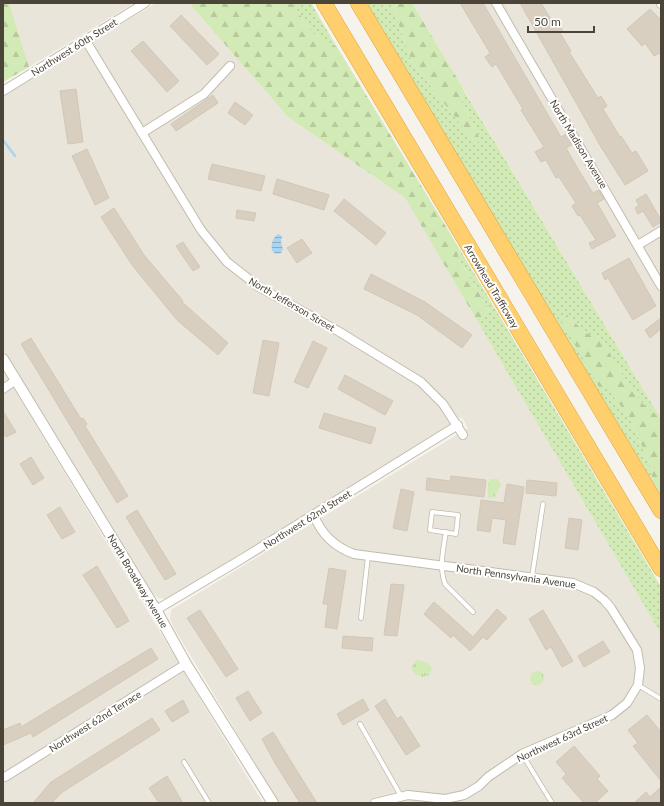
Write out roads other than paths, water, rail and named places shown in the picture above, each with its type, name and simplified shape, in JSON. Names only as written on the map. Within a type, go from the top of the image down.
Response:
[{"type":"highway","name":"Arrowhead Trafficway","points":[[324,3],[661,569]]},
{"type":"highway","points":[[358,3],[661,511]]},
{"type":"street","name":"Northwest 60th Street","points":[[3,91],[86,42],[145,3]]},
{"type":"street","name":"North Madison Avenue","points":[[496,3],[661,286]]},
{"type":"street","name":"North Jefferson Street","points":[[86,42],[205,236],[227,262],[259,287],[338,330],[408,373],[432,392],[443,404],[463,435]]},
{"type":"street","points":[[142,133],[204,94],[230,66]]},
{"type":"street","points":[[638,245],[661,231]]},
{"type":"street","name":"North Broadway Avenue","points":[[3,358],[156,610],[186,664],[273,803]]},
{"type":"street","points":[[3,389],[16,380]]},
{"type":"street","name":"Northwest 62nd Street","points":[[156,610],[458,426]]},
{"type":"street","name":"North Pennsylvania Avenue","points":[[314,515],[323,532],[337,545],[354,554],[572,583],[584,586],[604,600],[611,608],[637,650],[640,668],[638,685],[627,703],[618,712]]},
{"type":"street","name":"Northwest 62nd Terrace","points":[[5,777],[186,664]]},
{"type":"street","name":"Northwest 63rd Street","points":[[375,803],[408,795],[446,801],[469,793],[522,754],[618,712]]},
{"type":"lane","points":[[532,578],[543,504]]},
{"type":"lane","points":[[432,512],[458,516],[456,534],[446,532],[430,530],[432,512]]},
{"type":"lane","points":[[446,532],[441,566],[445,584],[473,612]]},
{"type":"lane","points":[[361,618],[368,556]]},
{"type":"lane","points":[[638,685],[661,699]]},
{"type":"lane","points":[[360,724],[401,796]]},
{"type":"lane","points":[[522,754],[552,803]]},
{"type":"lane","points":[[184,762],[209,803]]},
{"type":"water","points":[[278,234],[282,236],[281,243],[283,249],[281,253],[276,254],[272,251],[272,244],[274,238]]},
{"type":"waterway","points":[[3,140],[15,156]]}]
